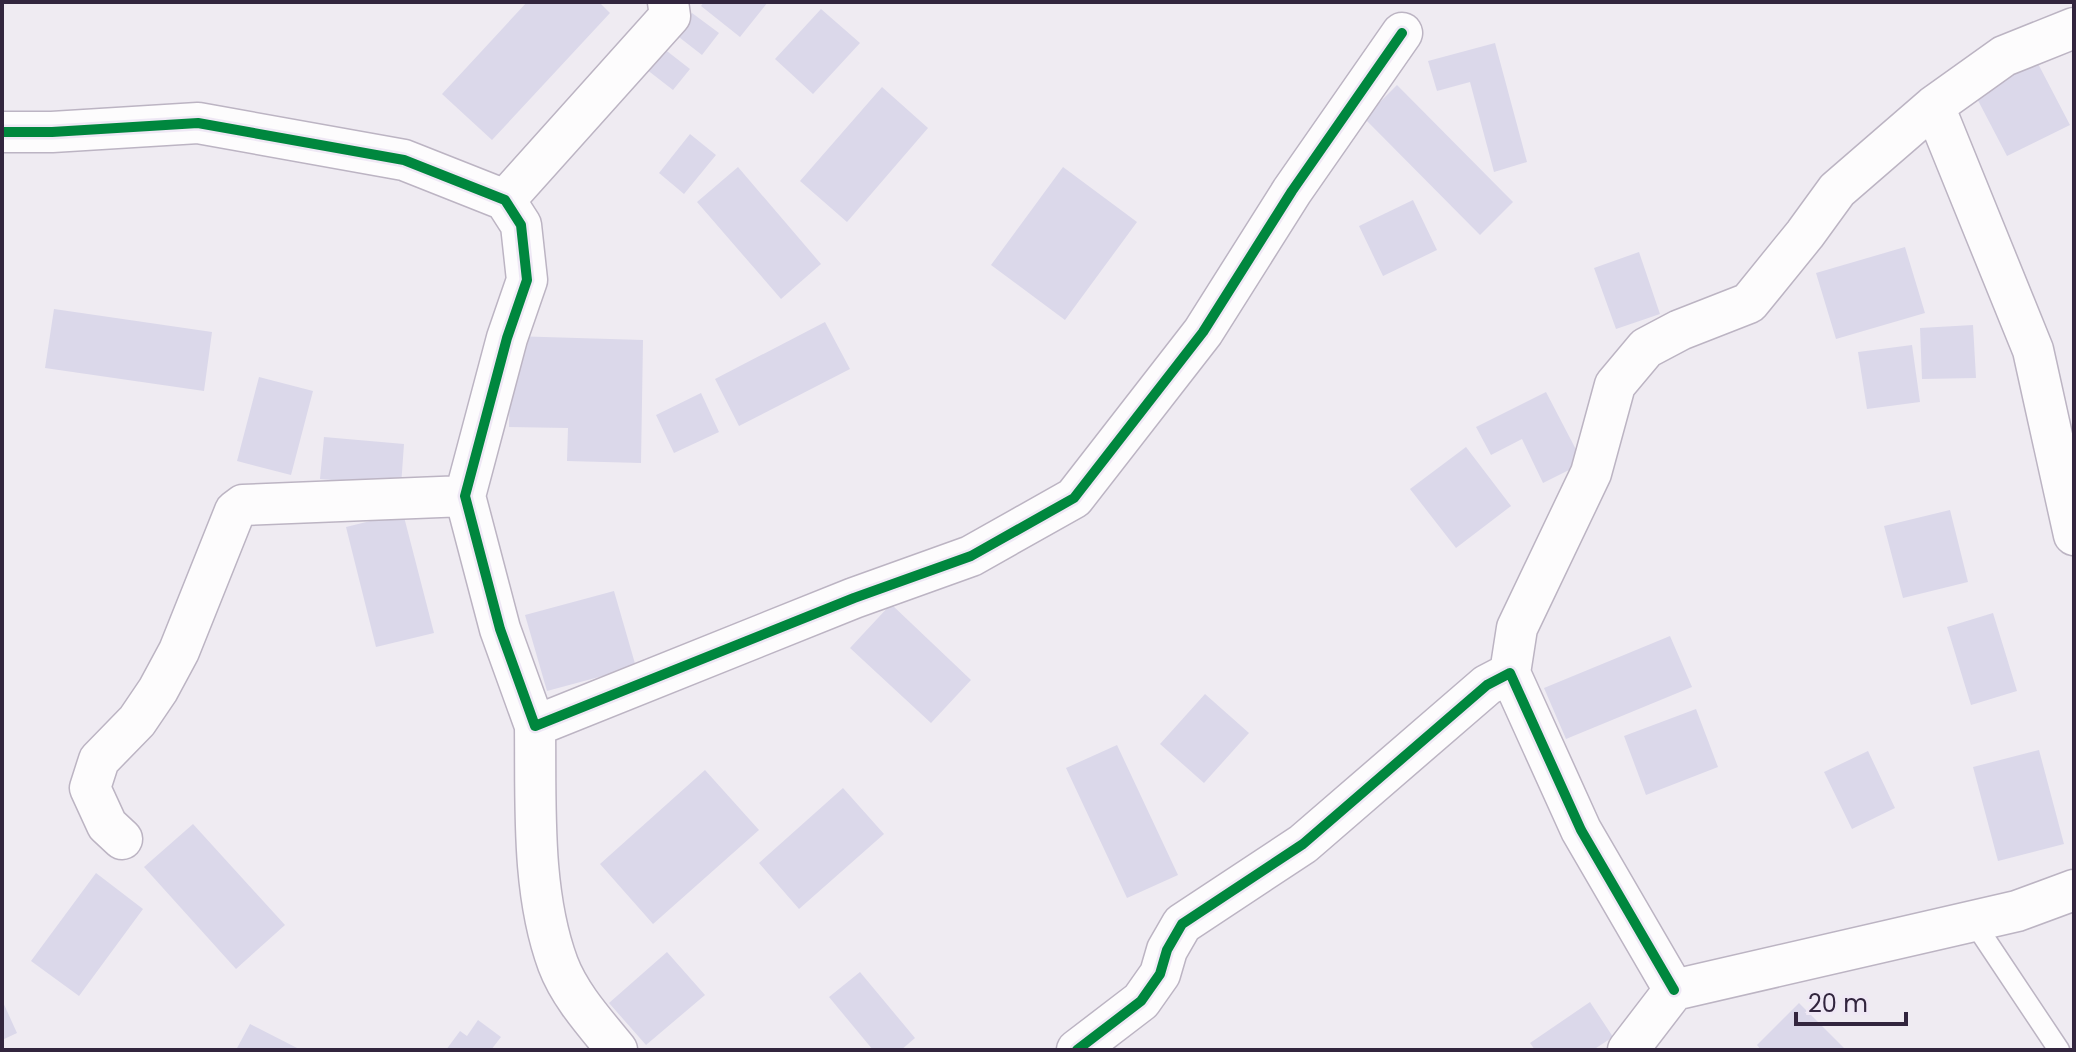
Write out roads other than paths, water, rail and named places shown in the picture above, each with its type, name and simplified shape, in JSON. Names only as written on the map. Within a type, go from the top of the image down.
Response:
[{"type":"street","points":[[505,200],[670,16],[668,2]]},
{"type":"street","points":[[1674,990],[1581,830],[1510,673],[1517,628],[1591,473],[1615,385],[1646,348],[1680,330],[1749,303],[1837,190],[1934,106],[2004,56],[2074,28]]},
{"type":"street","points":[[535,726],[854,598],[971,556],[1074,498],[1203,332],[1292,191],[1402,33]]},
{"type":"street","points":[[1934,106],[2033,350],[2074,535]]},
{"type":"street","points":[[2,132],[198,123],[404,160],[505,200],[521,225],[527,280],[507,338],[465,496],[500,629],[535,726],[539,874],[546,923],[559,966],[573,993],[617,1050]]},
{"type":"street","points":[[122,839],[107,825],[90,788],[99,760],[137,721],[158,690],[179,651],[235,511],[243,505],[465,496]]},
{"type":"street","points":[[1077,1050],[1141,1001],[1160,974],[1167,950],[1182,924],[1303,844],[1487,685],[1510,673]]},
{"type":"street","points":[[1628,1050],[1674,990],[2017,911],[2074,890]]},
{"type":"lane","points":[[1973,921],[2059,1050]]}]
